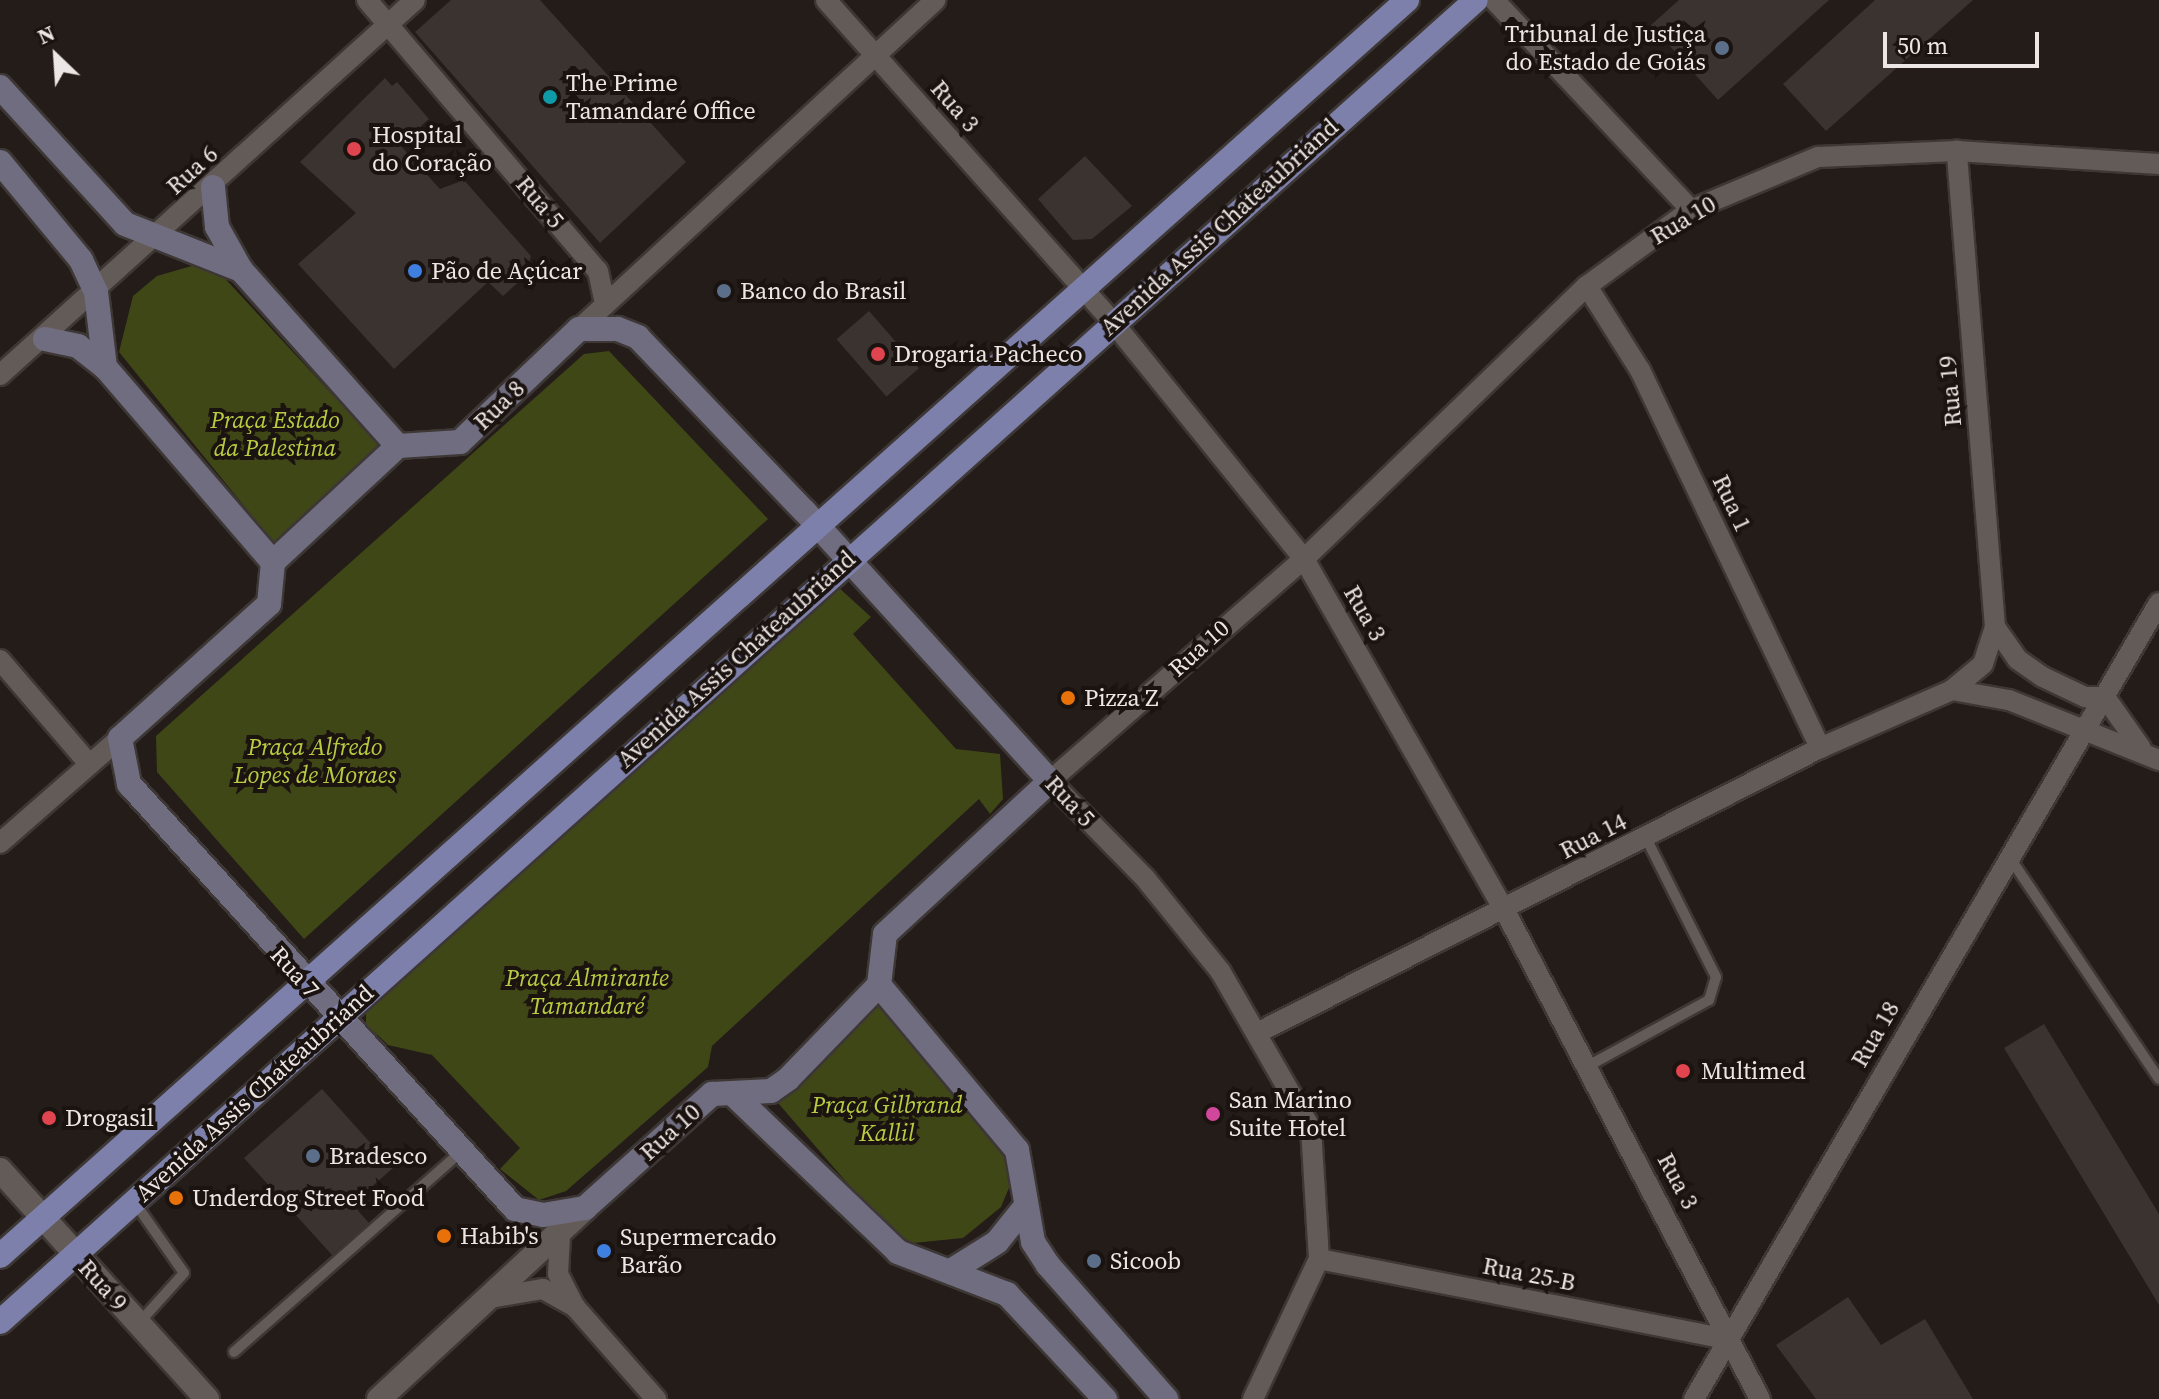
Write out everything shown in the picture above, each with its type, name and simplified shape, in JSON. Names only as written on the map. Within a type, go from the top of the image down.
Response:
[{"type":"main road","name":"Avenida Assis Chateaubriand","points":[[0,1256],[1407,0]]},
{"type":"main road","name":"Avenida Assis Chateaubriand","points":[[0,1322],[1112,321],[1476,0]]},
{"type":"main road","points":[[0,87],[125,224],[154,240],[241,270]]},
{"type":"main road","points":[[0,162],[63,233],[96,292],[105,367]]},
{"type":"main road","points":[[120,738],[269,604],[273,562],[398,446],[241,270],[217,227],[213,187]]},
{"type":"main road","name":"Rua 8","points":[[398,446],[460,442],[579,329]]},
{"type":"main road","name":"Rua 5","points":[[579,329],[638,337],[1050,781]]},
{"type":"main road","points":[[45,339],[78,346],[105,367],[273,562]]},
{"type":"main road","name":"Rua 7","points":[[120,738],[129,784],[335,1018],[515,1209],[543,1215],[585,1208]]},
{"type":"main road","name":"Rua 10","points":[[585,1208],[712,1094],[735,1096],[771,1091],[788,1079],[879,985],[885,934],[1050,781]]},
{"type":"main road","points":[[879,985],[1017,1150],[1025,1207],[1048,1265],[1166,1399]]},
{"type":"main road","points":[[735,1096],[898,1252],[923,1267],[954,1269],[1007,1294],[1105,1399]]},
{"type":"main road","points":[[954,1269],[997,1242],[1025,1207]]},
{"type":"street","name":"Rua 5","points":[[367,0],[598,271],[605,303]]},
{"type":"street","name":"Rua 6","points":[[0,375],[45,339],[415,0]]},
{"type":"street","name":"Rua 3","points":[[826,0],[1112,321],[1304,559],[1505,911],[1760,1399]]},
{"type":"street","name":"Rua 8","points":[[579,329],[935,0]]},
{"type":"street","points":[[1494,0],[1691,210]]},
{"type":"street","name":"Rua 10","points":[[1050,781],[1304,559],[1587,286],[1691,210],[1818,157],[1957,151],[2159,164]]},
{"type":"street","name":"Rua 19","points":[[1957,151],[1995,627]]},
{"type":"street","name":"Rua 1","points":[[1587,286],[1640,370],[1820,748]]},
{"type":"street","name":"Rua 18","points":[[1694,1399],[2080,729],[2105,697],[2159,603]]},
{"type":"street","points":[[1995,627],[2017,659],[2043,677],[2085,697],[2105,697],[2141,748]]},
{"type":"street","name":"Rua 14","points":[[1259,1032],[1505,911],[1820,748],[1952,690],[1983,664],[1995,627]]},
{"type":"street","points":[[0,660],[89,764]]},
{"type":"street","points":[[1952,690],[2009,700],[2080,729],[2141,748],[2159,760]]},
{"type":"street","points":[[0,843],[120,738]]},
{"type":"street","name":"Rua 5","points":[[1050,781],[1145,878],[1259,1032],[1311,1129],[1319,1259],[1253,1399]]},
{"type":"street","name":"Rua 9","points":[[0,1170],[207,1399]]},
{"type":"street","name":"Rua 10","points":[[379,1399],[496,1297],[585,1208]]},
{"type":"street","points":[[560,1236],[558,1274],[575,1307],[656,1399]]},
{"type":"street","name":"Rua 25-B","points":[[1319,1259],[1730,1340]]},
{"type":"street","points":[[496,1297],[543,1289],[575,1307]]},
{"type":"lane","points":[[1588,1066],[1709,1000],[1716,977],[1646,838]]},
{"type":"lane","points":[[2007,854],[2159,1079]]},
{"type":"lane","points":[[234,1352],[461,1152]]},
{"type":"lane","points":[[134,1202],[184,1273],[138,1324]]},
{"type":"green space","name":"Praça Estado da Palestina","points":[[195,265],[218,271],[380,446],[275,544],[119,352],[133,296],[157,276]]},
{"type":"green space","name":"Praça Alfredo Lopes de Moraes","points":[[609,351],[768,519],[304,939],[157,772],[156,736],[584,354]]},
{"type":"green space","name":"Praça Almirante Tamandaré","points":[[837,586],[871,617],[853,634],[956,749],[1000,754],[1003,799],[990,814],[979,799],[712,1046],[708,1067],[566,1191],[539,1200],[500,1169],[520,1148],[432,1055],[388,1045],[366,1024],[366,1008]]},
{"type":"green space","name":"Praça Gilbrand Kallil","points":[[881,1003],[1010,1160],[1011,1183],[1001,1207],[963,1238],[913,1243],[887,1229],[772,1096]]},
{"type":"building","name":"The Prime Tamandaré Office","points":[[451,0],[540,0],[686,162],[600,243],[415,32]]},
{"type":"building","name":"Tribunal de Justiça do Estado de Goiás","points":[[1679,0],[1829,0],[1718,100],[1651,25]]},
{"type":"building","points":[[1875,0],[1973,0],[1826,131],[1783,84]]},
{"type":"building","name":"Pão de Açúcar","points":[[385,78],[392,86],[397,82],[429,119],[400,145],[440,189],[464,180],[531,256],[524,277],[503,296],[488,282],[394,369],[298,264],[356,213],[300,162]]},
{"type":"building","points":[[1085,156],[1132,206],[1092,239],[1073,240],[1038,199]]},
{"type":"building","name":"Drogaria Pacheco","points":[[869,311],[919,368],[886,397],[837,339]]},
{"type":"building","points":[[2044,1024],[2159,1214],[2159,1305],[2004,1048]]},
{"type":"building","points":[[322,1089],[393,1168],[352,1204],[369,1223],[332,1255],[244,1158]]},
{"type":"building","points":[[1848,1297],[1881,1345],[1925,1319],[1973,1399],[1816,1399],[1776,1345]]},
{"type":"place","name":"Tribunal de Justiça do Estado de Goiás","points":[[1722,48]]},
{"type":"place","name":"The Prime Tamandaré Office","points":[[550,97]]},
{"type":"place","name":"Hospital do Coração","points":[[354,149]]},
{"type":"place","name":"Pão de Açúcar","points":[[415,271]]},
{"type":"place","name":"Banco do Brasil","points":[[724,291]]},
{"type":"place","name":"Drogaria Pacheco","points":[[878,354]]},
{"type":"place","name":"Pizza Z","points":[[1068,698]]},
{"type":"place","name":"Multimed","points":[[1683,1071]]},
{"type":"place","name":"San Marino Suite Hotel","points":[[1213,1114]]},
{"type":"place","name":"Drogasil","points":[[49,1118]]},
{"type":"place","name":"Bradesco","points":[[313,1156]]},
{"type":"place","name":"Underdog Street Food","points":[[176,1198]]},
{"type":"place","name":"Habib's","points":[[444,1236]]},
{"type":"place","name":"Supermercado Barão","points":[[604,1251]]},
{"type":"place","name":"Sicoob","points":[[1094,1261]]}]
